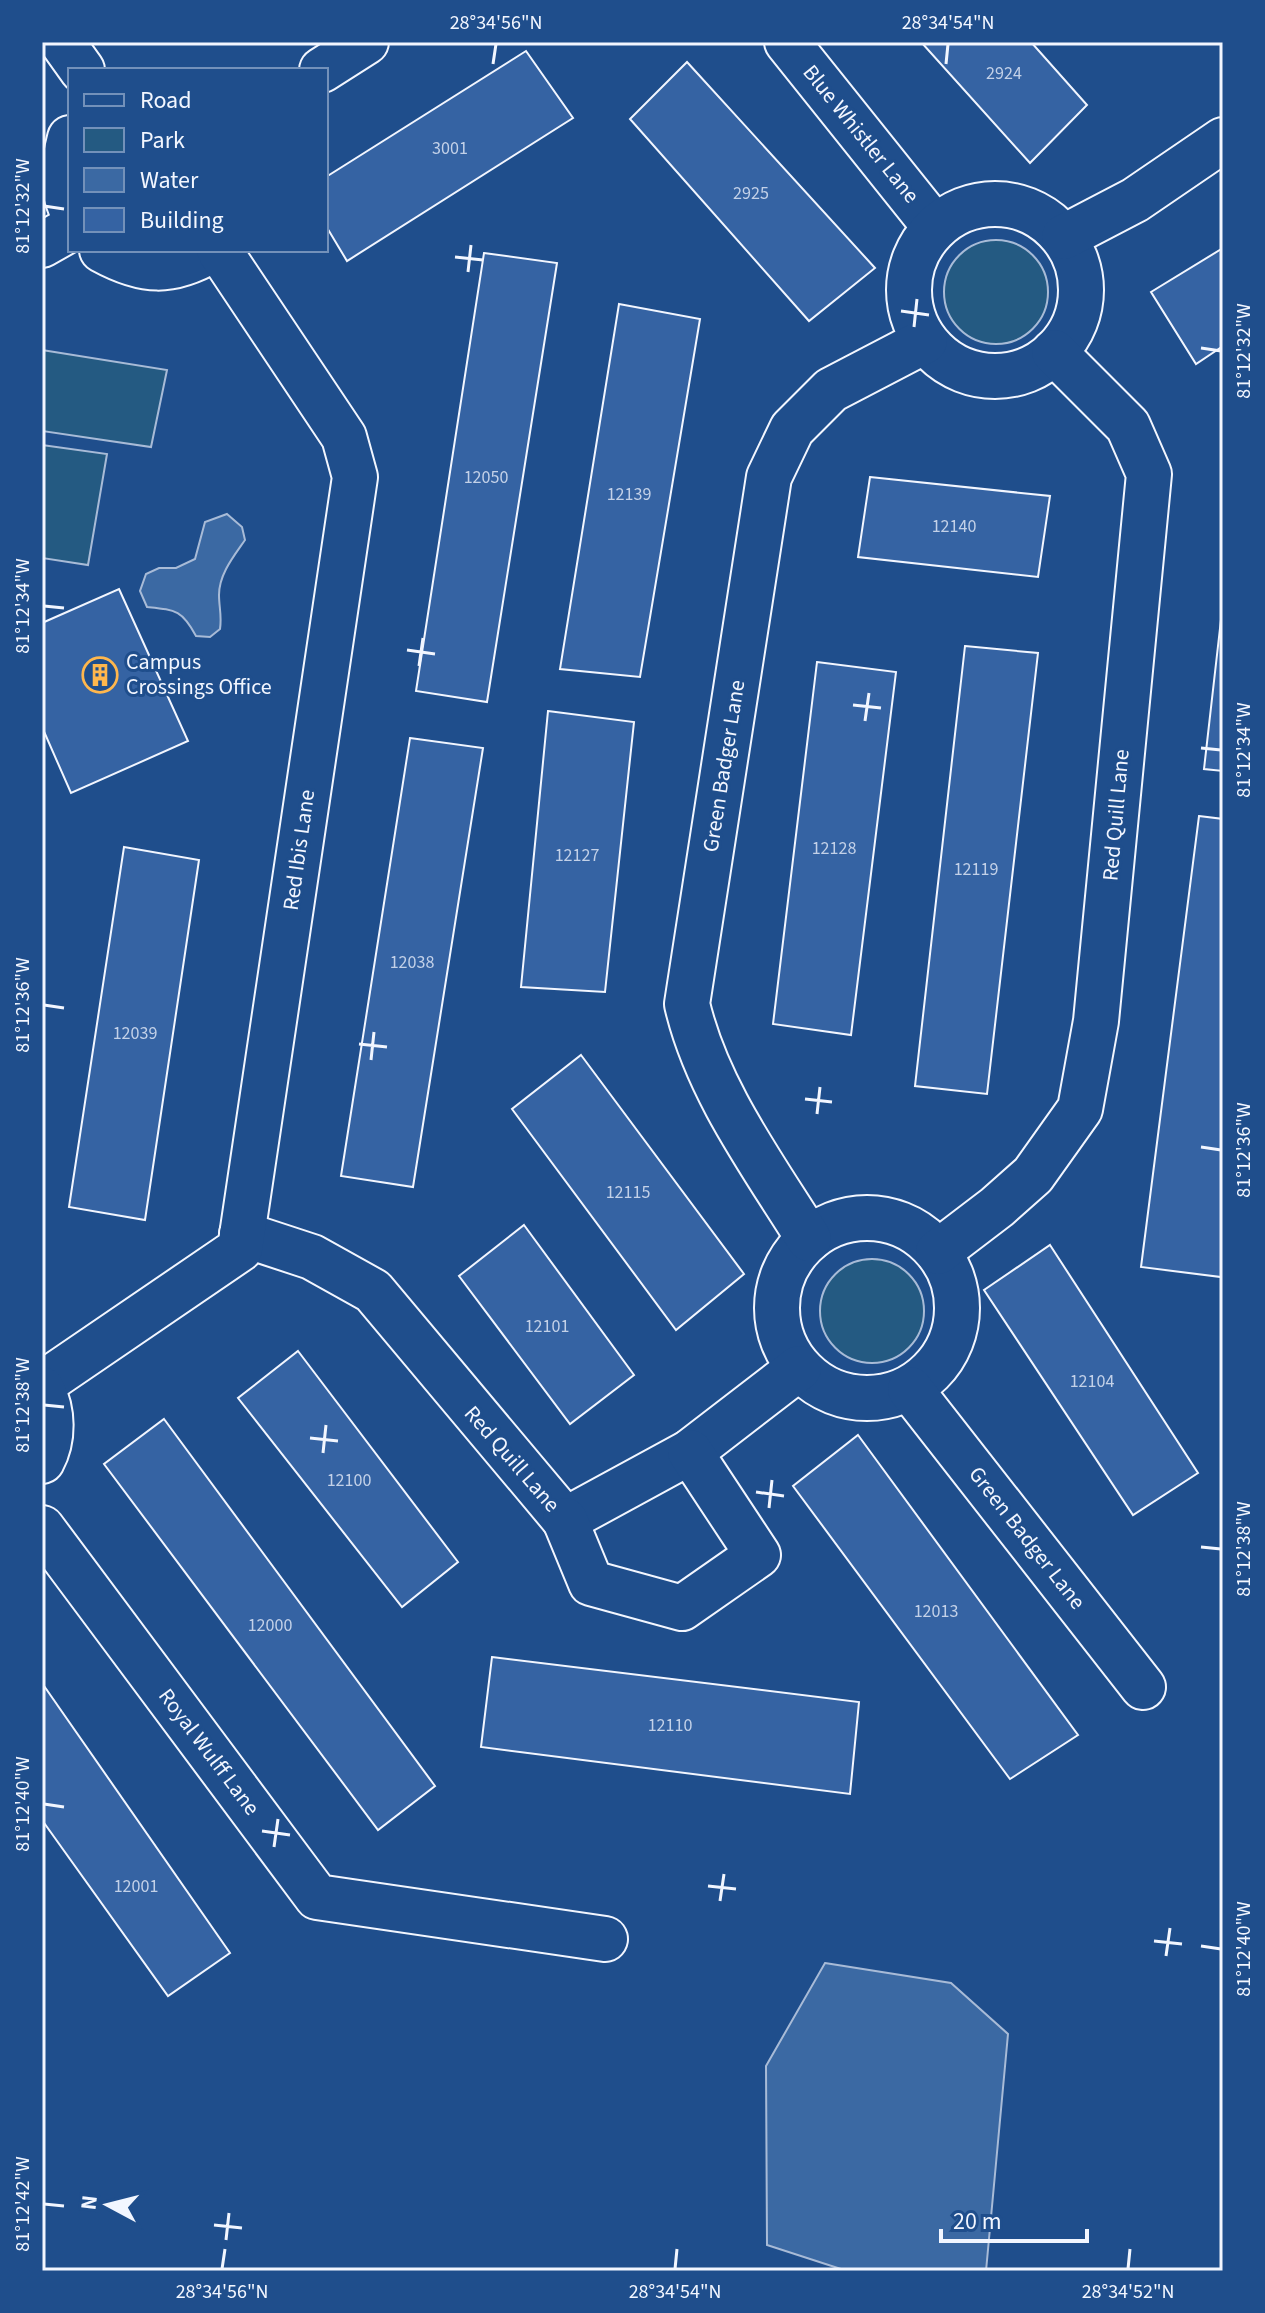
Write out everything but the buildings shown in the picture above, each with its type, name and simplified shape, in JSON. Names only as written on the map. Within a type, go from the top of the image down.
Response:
[{"type":"street","points":[[62,42],[81,68]]},
{"type":"street","points":[[325,68],[366,42]]},
{"type":"street","name":"Blue Whistler Lane","points":[[787,42],[935,227]]},
{"type":"street","points":[[1064,237],[1135,200],[1223,140]]},
{"type":"street","points":[[68,146],[63,165],[68,201]]},
{"type":"street","points":[[987,203],[1016,206],[1042,217],[1064,237],[1076,260],[1081,284],[1078,309],[1070,332],[1054,352],[1035,367],[1011,375],[987,376],[963,370],[942,358],[925,341],[913,319],[908,294],[911,270],[920,246],[935,227],[959,210],[987,203]]},
{"type":"street","points":[[42,245],[68,230]]},
{"type":"street","points":[[106,252],[127,263],[159,269],[190,263],[209,252]]},
{"type":"street","name":"Red Ibis Lane","points":[[42,1386],[240,1249],[355,477],[344,437],[220,252]]},
{"type":"street","name":"Green Badger Lane","points":[[809,1239],[735,1120],[695,1039],[687,1004],[769,477],[792,429],[831,390],[925,341]]},
{"type":"street","name":"Red Quill Lane","points":[[938,1252],[1033,1175],[1080,1109],[1096,1021],[1149,474],[1128,426],[1054,352]]},
{"type":"street","points":[[862,1218],[876,1219],[891,1221],[917,1232],[938,1252],[951,1275],[958,1300],[956,1327],[946,1351],[931,1372],[910,1389],[863,1399],[839,1395],[818,1384],[799,1368],[786,1348],[778,1326],[777,1302],[782,1278],[793,1256],[809,1239],[834,1224],[862,1218]]},
{"type":"street","name":"Red Quill Lane","points":[[242,1234],[312,1257],[373,1291],[565,1520],[690,1452],[799,1368]]},
{"type":"street","points":[[42,1386],[52,1426],[47,1453],[42,1461]]},
{"type":"street","name":"Green Badger Lane","points":[[910,1389],[1143,1687]]},
{"type":"street","points":[[565,1520],[591,1583],[682,1608],[758,1555],[690,1452]]},
{"type":"street","name":"Royal Wulff Lane","points":[[42,1528],[317,1897],[605,1939]]},
{"type":"green space","points":[[996,240],[1016,244],[1033,255],[1044,272],[1048,292],[1044,312],[1033,329],[1016,340],[996,344],[976,340],[959,329],[948,312],[944,292],[948,272],[959,255],[976,244]]},
{"type":"green space","points":[[42,350],[167,370],[151,447],[42,431]]},
{"type":"green space","points":[[42,445],[107,454],[88,565],[42,558]]},
{"type":"green space","points":[[872,1259],[892,1263],[909,1274],[920,1291],[924,1311],[920,1331],[909,1348],[892,1359],[872,1363],[852,1359],[835,1348],[824,1331],[820,1311],[824,1291],[835,1274],[852,1263]]},
{"type":"water","points":[[227,514],[242,527],[245,540],[228,566],[220,587],[220,629],[210,637],[196,636],[187,621],[177,613],[147,607],[140,591],[146,574],[159,568],[176,568],[195,559],[205,522]]},
{"type":"water","points":[[825,1963],[951,1983],[1008,2034],[986,2271],[847,2271],[767,2245],[766,2066]]},
{"type":"place","name":"Campus Crossings Office","points":[[100,675]]}]
